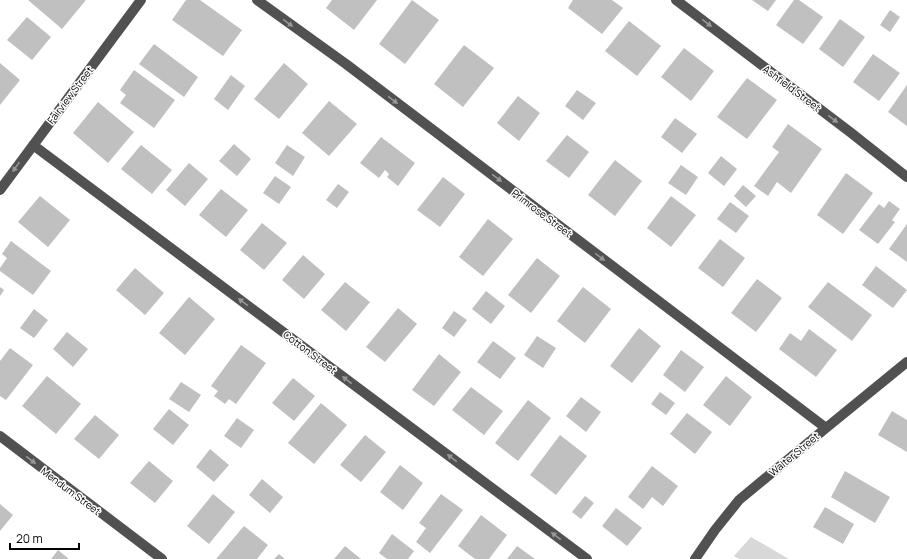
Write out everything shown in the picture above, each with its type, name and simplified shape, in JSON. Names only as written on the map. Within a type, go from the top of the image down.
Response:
[{"type":"street","name":"Fairview Street","points":[[0,190],[141,0]]},
{"type":"street","name":"Primrose Street","points":[[257,0],[353,69],[826,428]]},
{"type":"street","name":"Ashfield Street","points":[[676,0],[844,127],[907,177]]},
{"type":"street","name":"Cotton Street","points":[[33,145],[587,559]]},
{"type":"street","name":"Walter Street","points":[[696,559],[715,530],[739,500],[907,362]]},
{"type":"street","name":"Mendum Street","points":[[0,436],[162,559]]},
{"type":"shaded area","points":[[751,537],[789,559],[739,559],[734,556]]},
{"type":"building","points":[[28,0],[86,0],[62,29]]},
{"type":"building","points":[[186,0],[200,0],[242,30],[223,56],[172,20]]},
{"type":"building","points":[[332,0],[377,0],[354,30],[326,8]]},
{"type":"building","points":[[412,0],[439,20],[405,64],[379,44]]},
{"type":"building","points":[[573,0],[612,0],[623,8],[602,34],[568,8]]},
{"type":"building","points":[[752,0],[776,0],[768,11]]},
{"type":"building","points":[[794,0],[799,0],[823,17],[803,44],[776,25]]},
{"type":"building","points":[[890,10],[900,17],[890,32],[880,25]]},
{"type":"building","points":[[27,17],[51,37],[32,60],[7,40]]},
{"type":"building","points":[[840,19],[865,37],[843,67],[819,49]]},
{"type":"building","points":[[629,21],[661,46],[637,76],[605,51]]},
{"type":"building","points":[[154,44],[198,77],[184,97],[139,64]]},
{"type":"building","points":[[464,45],[494,68],[463,107],[434,84]]},
{"type":"building","points":[[684,48],[714,71],[691,101],[661,77]]},
{"type":"building","points":[[873,54],[900,73],[879,101],[853,82]]},
{"type":"building","points":[[0,63],[20,80],[0,105]]},
{"type":"building","points":[[284,63],[308,84],[279,119],[254,99]]},
{"type":"building","points":[[134,70],[175,100],[154,128],[120,103],[126,95],[120,90]]},
{"type":"building","points":[[231,75],[245,86],[228,110],[214,99]]},
{"type":"building","points":[[747,78],[777,100],[747,139],[717,117]]},
{"type":"building","points":[[907,85],[907,126],[888,112]]},
{"type":"building","points":[[577,90],[596,103],[583,120],[565,106]]},
{"type":"building","points":[[518,96],[540,113],[519,141],[497,123]]},
{"type":"building","points":[[329,101],[357,124],[329,156],[302,133]]},
{"type":"building","points":[[98,102],[134,132],[108,163],[73,133]]},
{"type":"building","points":[[675,118],[697,134],[682,153],[661,137]]},
{"type":"building","points":[[788,124],[822,149],[791,193],[777,182],[768,196],[754,186],[779,152],[772,147]]},
{"type":"building","points":[[567,135],[589,152],[569,178],[546,161]]},
{"type":"building","points":[[381,137],[415,163],[398,186],[387,177],[389,174],[385,170],[379,178],[360,163]]},
{"type":"building","points":[[234,144],[251,159],[237,176],[219,161]]},
{"type":"building","points":[[141,145],[172,170],[152,194],[121,169]]},
{"type":"building","points":[[287,145],[305,157],[293,176],[275,163]]},
{"type":"building","points":[[721,156],[737,169],[724,186],[708,173]]},
{"type":"building","points":[[615,160],[642,181],[615,216],[588,195]]},
{"type":"building","points":[[189,163],[208,179],[185,206],[166,190]]},
{"type":"building","points":[[681,165],[698,177],[686,195],[668,183]]},
{"type":"building","points":[[846,173],[873,193],[843,234],[817,215]]},
{"type":"building","points":[[275,176],[291,187],[279,204],[263,193]]},
{"type":"building","points":[[443,177],[465,194],[440,227],[417,210]]},
{"type":"building","points":[[338,184],[349,192],[337,208],[326,200]]},
{"type":"building","points":[[743,185],[756,196],[746,207],[734,196]]},
{"type":"building","points":[[221,189],[248,210],[226,237],[199,215]]},
{"type":"building","points":[[40,196],[70,220],[48,247],[18,222]]},
{"type":"building","points":[[671,196],[696,215],[671,247],[647,228]]},
{"type":"building","points":[[889,201],[900,209],[892,220],[895,222],[878,244],[859,230],[879,204],[884,208]]},
{"type":"building","points":[[730,202],[749,216],[736,233],[717,219]]},
{"type":"building","points":[[488,219],[513,239],[483,276],[459,257]]},
{"type":"building","points":[[262,223],[287,243],[264,270],[240,250]]},
{"type":"building","points":[[907,224],[907,262],[889,249]]},
{"type":"building","points":[[720,239],[745,258],[723,287],[698,268]]},
{"type":"building","points":[[11,241],[51,271],[33,295],[0,271],[0,268],[7,258],[2,254]]},
{"type":"building","points":[[303,255],[325,274],[304,299],[282,280]]},
{"type":"building","points":[[537,258],[560,276],[531,313],[508,295]]},
{"type":"building","points":[[876,266],[907,290],[893,308],[862,285]]},
{"type":"building","points":[[135,268],[164,293],[145,315],[116,290]]},
{"type":"building","points":[[757,279],[782,298],[756,332],[731,313]]},
{"type":"building","points":[[345,282],[370,302],[346,331],[321,310]]},
{"type":"building","points":[[828,282],[872,315],[852,341],[808,307]]},
{"type":"building","points":[[0,287],[4,290],[0,296]]},
{"type":"building","points":[[583,287],[611,309],[585,343],[557,321]]},
{"type":"building","points":[[486,291],[505,306],[491,324],[472,309]]},
{"type":"building","points":[[189,297],[215,319],[185,355],[159,333]]},
{"type":"building","points":[[398,308],[417,324],[385,362],[366,347]]},
{"type":"building","points":[[34,309],[48,320],[34,338],[20,328]]},
{"type":"building","points":[[454,311],[467,320],[454,337],[442,328]]},
{"type":"building","points":[[639,328],[661,346],[632,383],[610,366]]},
{"type":"building","points":[[809,329],[837,350],[816,377],[779,349],[790,333],[801,341]]},
{"type":"building","points":[[67,332],[88,349],[73,367],[53,349]]},
{"type":"building","points":[[537,336],[556,348],[543,368],[524,355]]},
{"type":"building","points":[[493,341],[516,358],[500,379],[477,362]]},
{"type":"building","points":[[241,345],[266,363],[236,404],[229,399],[225,404],[214,396],[218,391],[211,386]]},
{"type":"building","points":[[10,348],[33,365],[6,400],[0,396],[0,361]]},
{"type":"building","points":[[681,350],[704,367],[685,392],[663,375]]},
{"type":"building","points":[[439,354],[461,372],[434,406],[412,390]]},
{"type":"building","points":[[47,376],[81,404],[56,434],[22,406]]},
{"type":"building","points":[[726,376],[752,397],[730,426],[703,405]]},
{"type":"building","points":[[293,378],[315,396],[294,421],[272,403]]},
{"type":"building","points":[[181,382],[201,395],[189,412],[169,399]]},
{"type":"building","points":[[471,387],[503,411],[484,435],[452,410]]},
{"type":"building","points":[[660,392],[675,403],[666,415],[651,404]]},
{"type":"building","points":[[581,397],[601,412],[586,432],[566,416]]},
{"type":"building","points":[[528,400],[551,418],[518,461],[495,443]]},
{"type":"building","points":[[321,403],[347,425],[314,464],[288,443]]},
{"type":"building","points":[[169,409],[189,425],[173,445],[153,429]]},
{"type":"building","points":[[892,411],[907,420],[907,452],[878,435]]},
{"type":"building","points":[[687,413],[712,432],[695,454],[670,434]]},
{"type":"building","points":[[95,415],[119,435],[99,459],[74,439]]},
{"type":"building","points":[[237,418],[254,430],[241,448],[224,436]]},
{"type":"building","points":[[365,435],[386,452],[361,482],[340,465]]},
{"type":"building","points":[[560,435],[587,456],[556,495],[530,475]]},
{"type":"building","points":[[210,449],[229,465],[214,482],[196,467]]},
{"type":"building","points":[[149,461],[173,481],[155,503],[130,483]]},
{"type":"building","points":[[400,465],[423,483],[403,510],[380,492]]},
{"type":"building","points":[[652,466],[678,486],[663,506],[652,497],[643,509],[628,497]]},
{"type":"building","points":[[845,471],[890,497],[875,523],[831,497]]},
{"type":"building","points":[[262,479],[283,497],[270,513],[249,495]]},
{"type":"building","points":[[213,494],[235,512],[209,544],[187,526]]},
{"type":"building","points":[[441,494],[463,510],[430,553],[416,542],[426,528],[419,523]]},
{"type":"building","points":[[585,496],[594,503],[581,519],[572,512]]},
{"type":"building","points":[[0,504],[13,515],[0,531]]},
{"type":"building","points":[[825,507],[854,524],[843,544],[813,527]]},
{"type":"building","points":[[616,508],[642,528],[627,546],[602,526]]},
{"type":"building","points":[[481,515],[507,535],[489,559],[475,559],[458,546]]},
{"type":"building","points":[[244,526],[268,545],[257,559],[216,559]]},
{"type":"building","points":[[392,534],[414,551],[408,559],[387,559],[379,553]]},
{"type":"building","points":[[345,546],[361,559],[334,559]]},
{"type":"building","points":[[517,546],[535,559],[507,559]]},
{"type":"building","points":[[58,550],[69,559],[51,559]]},
{"type":"building","points":[[279,554],[285,559],[274,559]]}]
